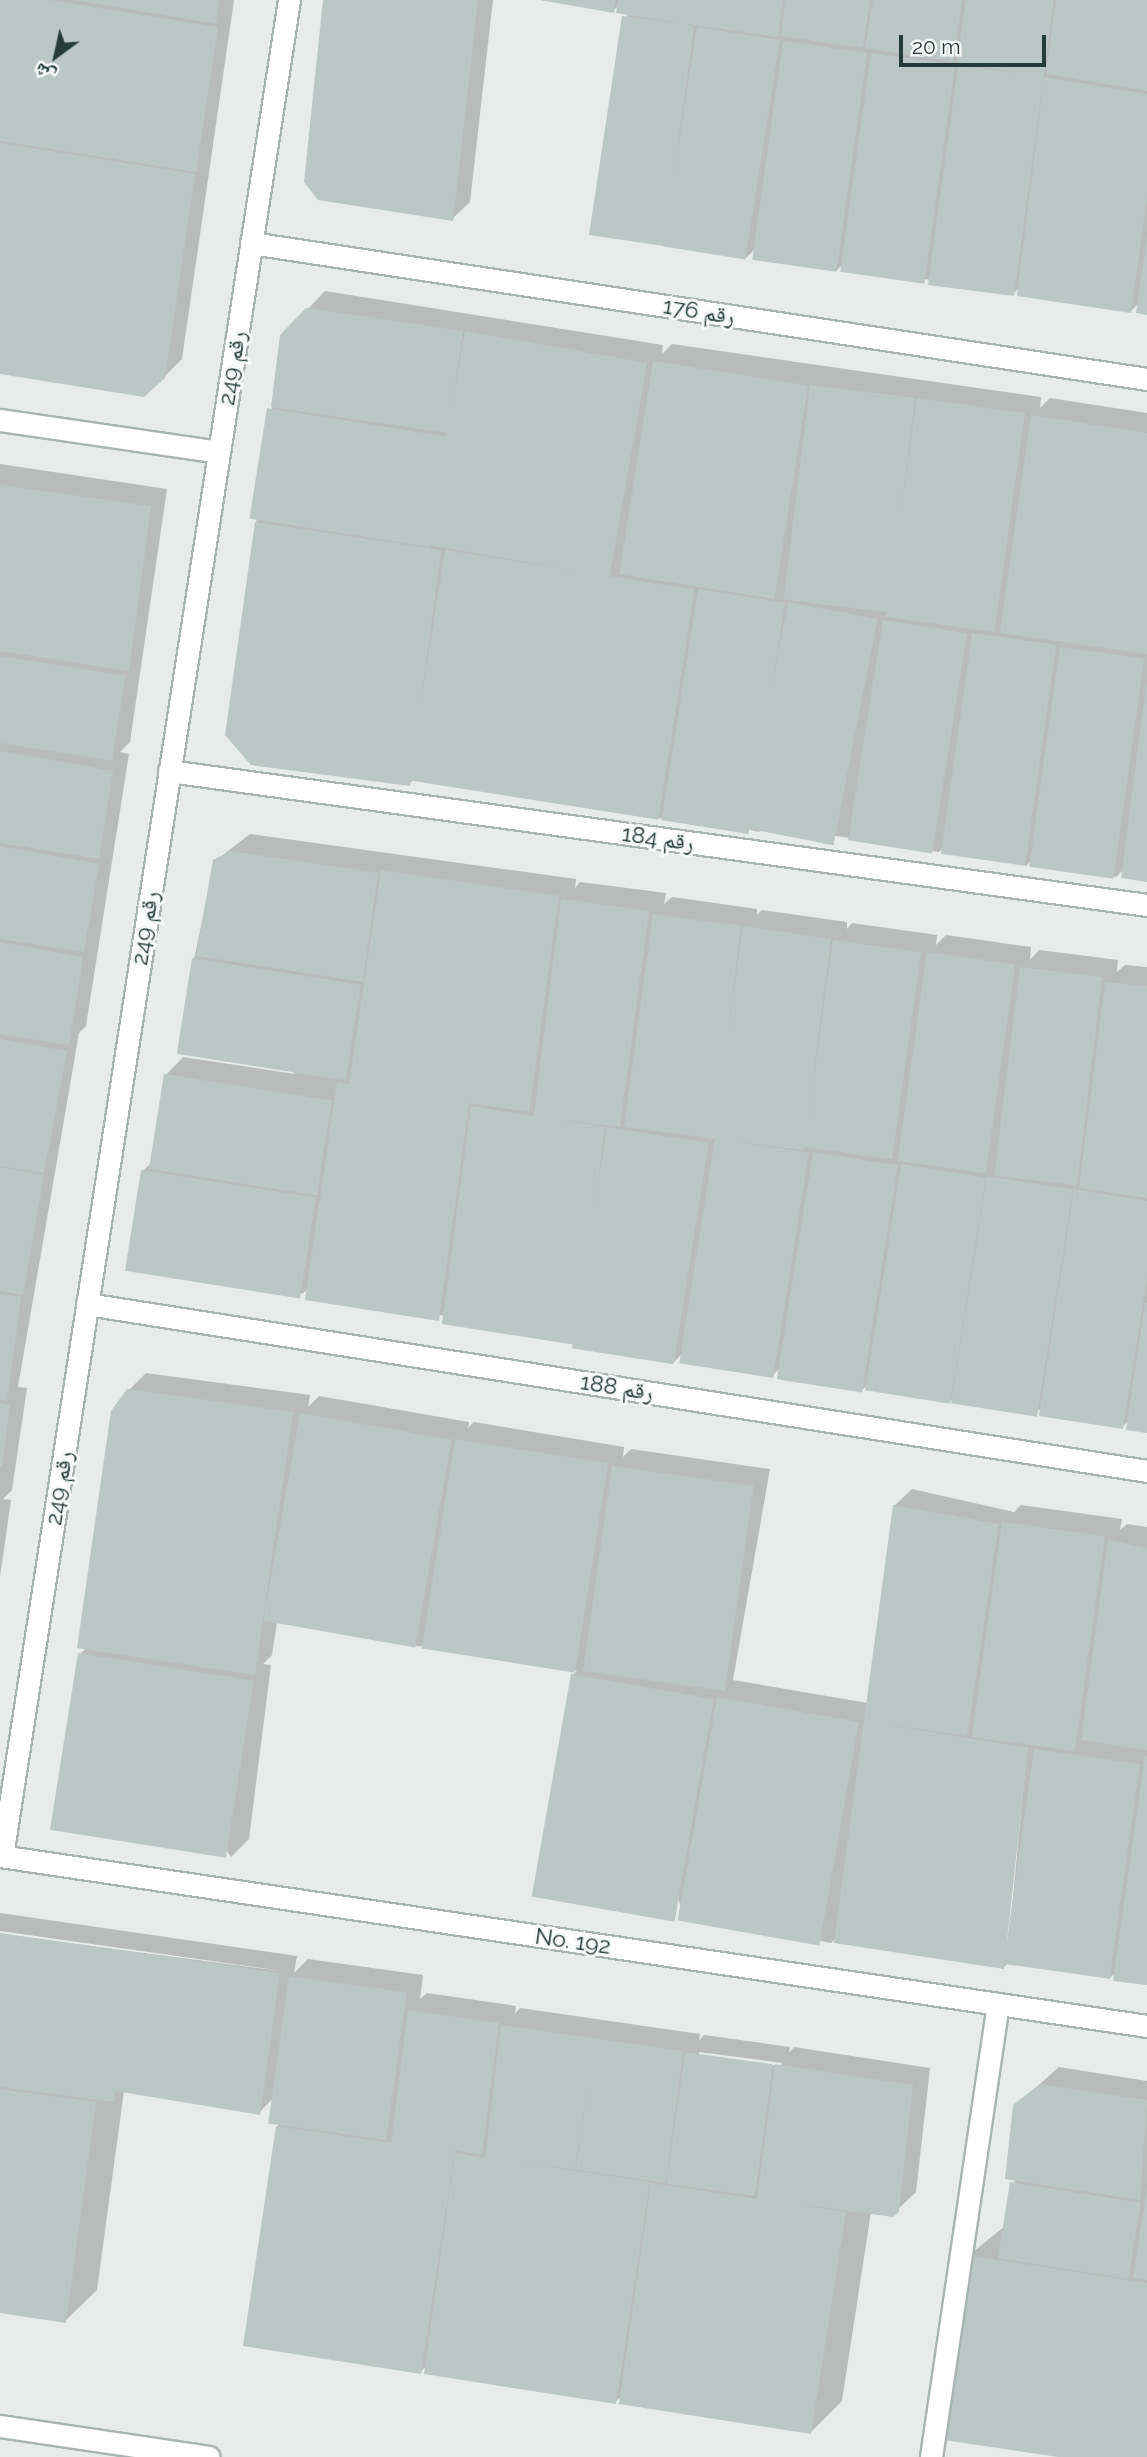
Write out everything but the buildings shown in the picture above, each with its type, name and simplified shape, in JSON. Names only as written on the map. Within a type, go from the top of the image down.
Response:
[{"type":"street","name":"رقم 249","points":[[1,1856],[289,0]]},
{"type":"street","name":"رقم 176","points":[[251,243],[1147,379]]},
{"type":"street","points":[[0,420],[219,452]]},
{"type":"street","name":"رقم 184","points":[[169,771],[1147,905]]},
{"type":"street","name":"رقم 188","points":[[87,1304],[1147,1471]]},
{"type":"street","name":"No. 192","points":[[1,1856],[1147,2026]]},
{"type":"street","points":[[931,2457],[998,2004]]},
{"type":"street","points":[[0,2426],[209,2457]]}]
